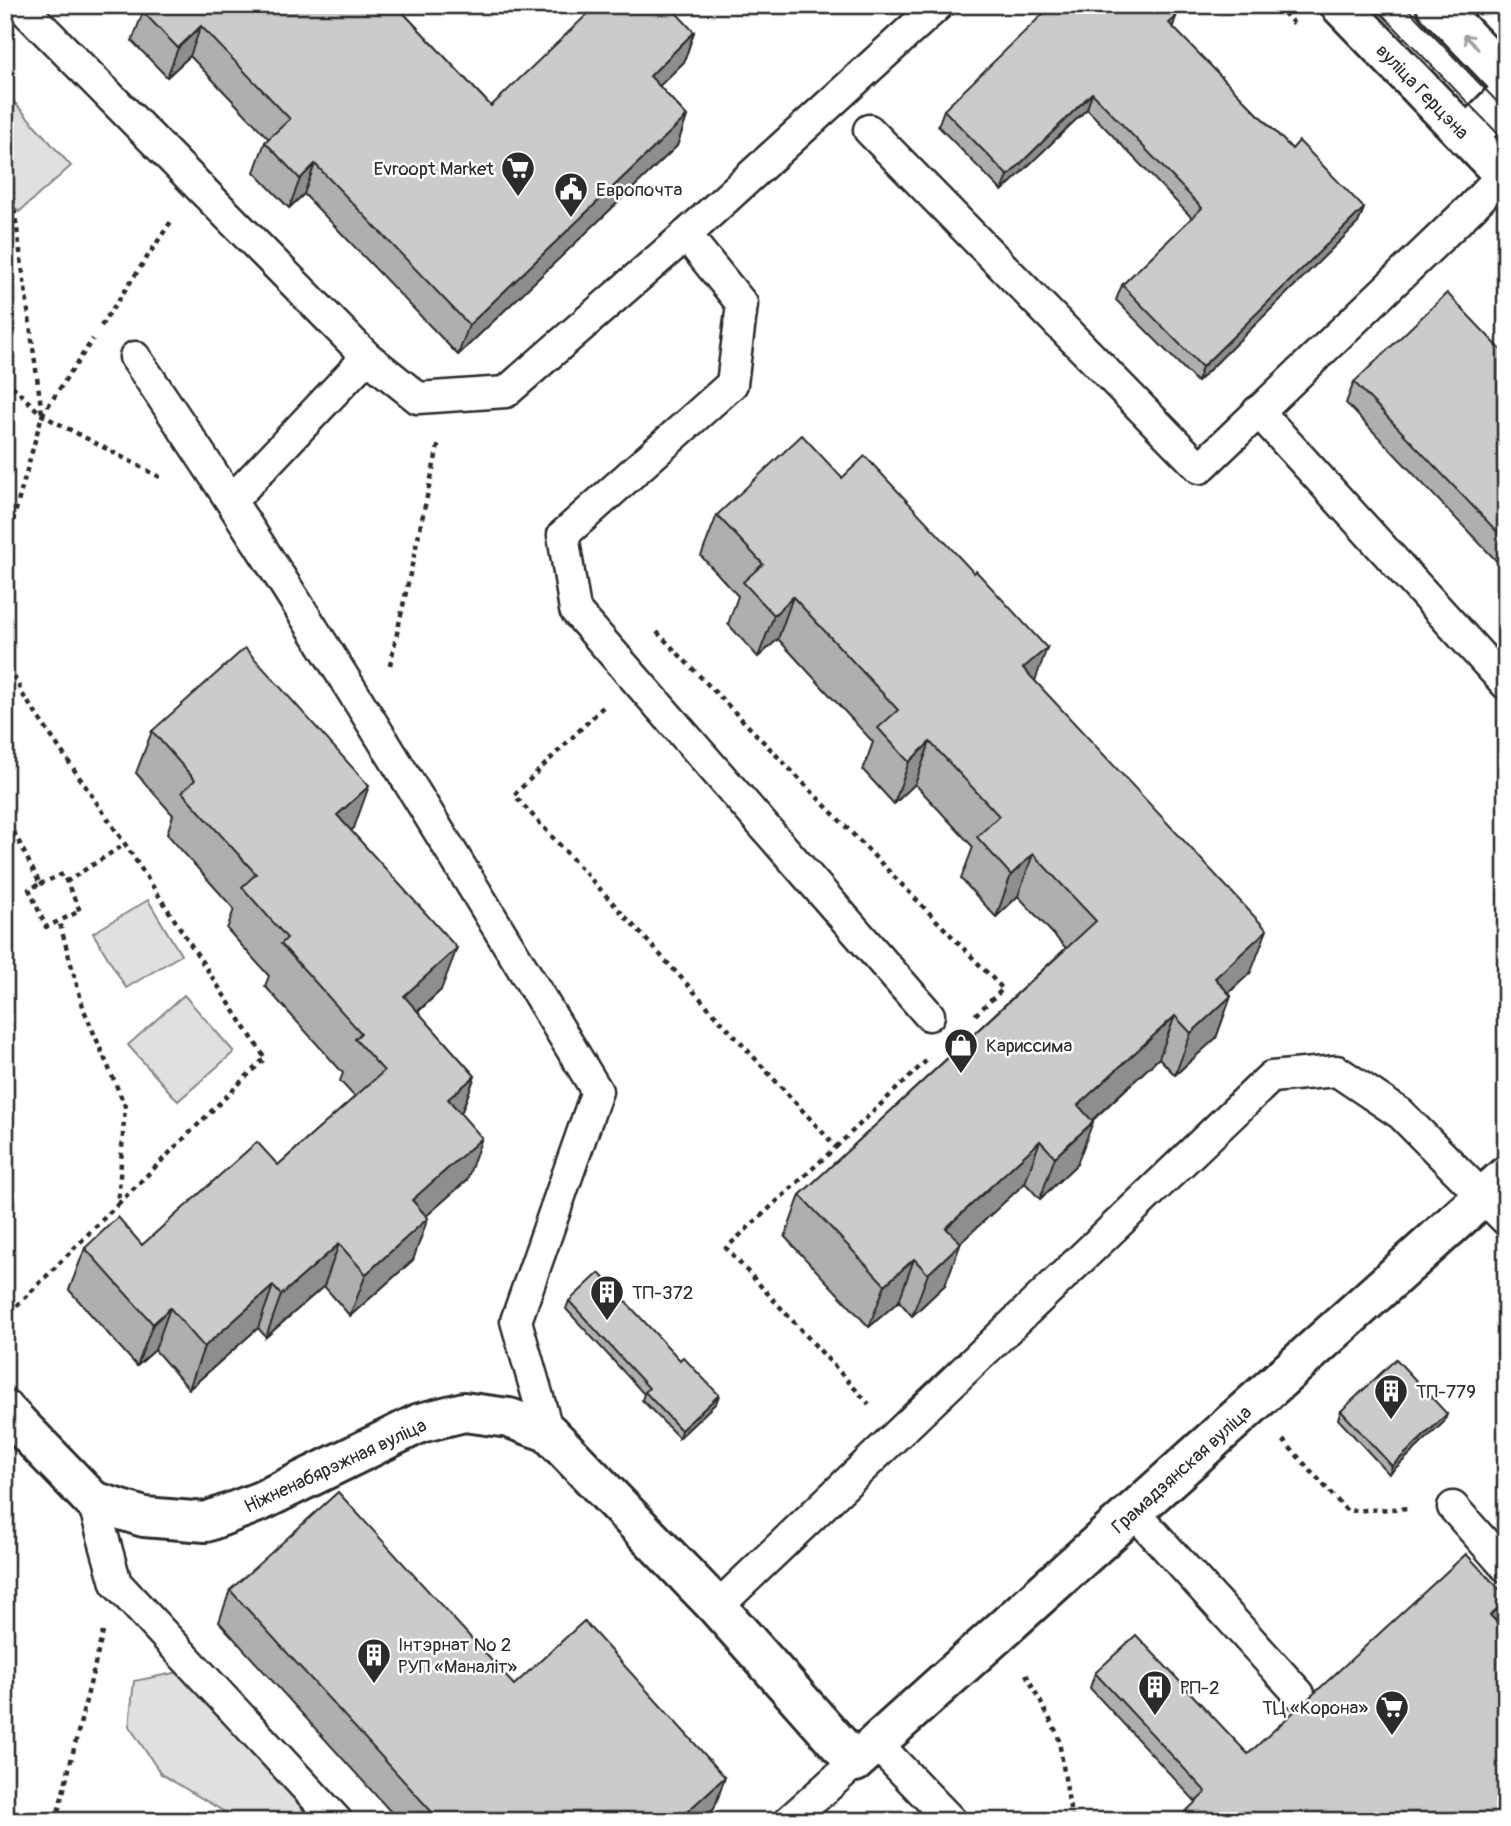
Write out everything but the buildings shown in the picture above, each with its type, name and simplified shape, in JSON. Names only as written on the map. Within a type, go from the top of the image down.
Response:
[{"type":"street","name":"вуліца Герцэна","points":[[1340,5],[1505,174]]},
{"type":"street","points":[[1436,5],[1506,78]]},
{"type":"street","points":[[1467,137],[1506,97]]},
{"type":"street","name":"Грамадзянская вуліца","points":[[866,1752],[1251,1406],[1498,1198]]},
{"type":"street","name":"Ніжненабярэжная вуліца","points":[[5,1410],[93,1501],[144,1517],[206,1521],[261,1501],[420,1423],[464,1412],[509,1418],[548,1432],[717,1607],[866,1752]]},
{"type":"lane","points":[[20,5],[367,358],[418,398],[506,392],[686,235],[938,5]]},
{"type":"lane","points":[[869,130],[1200,468],[1505,174]]},
{"type":"lane","points":[[686,235],[742,304],[732,384],[563,535],[575,610],[929,1015]]},
{"type":"lane","points":[[135,357],[232,500],[376,728],[597,1091],[516,1321],[548,1432]]},
{"type":"lane","points":[[232,500],[367,358]]},
{"type":"lane","points":[[1258,411],[1506,684]]},
{"type":"lane","points":[[717,1607],[1271,1077],[1337,1071],[1401,1114],[1498,1198]]},
{"type":"lane","points":[[93,1501],[116,1583],[337,1821]]},
{"type":"lane","points":[[1453,1507],[1506,1567]]},
{"type":"lane","points":[[1133,1512],[1299,1694]]},
{"type":"lane","points":[[789,1821],[866,1752],[951,1821]]},
{"type":"path","points":[[5,141],[42,415]]},
{"type":"path","points":[[5,550],[42,415],[196,184]]},
{"type":"path","points":[[5,379],[42,415],[162,477],[209,465]]},
{"type":"path","points":[[376,728],[449,396]]},
{"type":"path","points":[[5,608],[5,615]]},
{"type":"path","points":[[5,658],[23,695],[125,844],[265,1058],[5,1318]]},
{"type":"path","points":[[633,677],[514,795],[836,1147],[726,1248],[874,1408]]},
{"type":"path","points":[[5,814],[40,884]]},
{"type":"path","points":[[66,882],[125,844]]},
{"type":"path","points":[[63,874],[66,882],[80,911],[46,927],[29,889],[63,874]]},
{"type":"path","points":[[59,921],[84,1010],[125,1106],[118,1204]]},
{"type":"path","points":[[1251,1406],[1347,1511],[1453,1507]]},
{"type":"path","points":[[56,1821],[116,1583]]},
{"type":"path","points":[[1003,1630],[1058,1735],[1072,1821]]},
{"type":"shaded area","points":[[14,102],[71,166],[19,212],[5,195],[5,110]]},
{"type":"shaded area","points":[[148,900],[181,955],[126,988],[93,933]]},
{"type":"shaded area","points":[[184,995],[234,1052],[178,1101],[128,1045]]},
{"type":"shaded area","points":[[179,1672],[261,1757],[312,1821],[240,1821],[161,1774],[129,1726],[134,1681]]},
{"type":"tram line","points":[[1373,5],[1506,142]]},
{"type":"tram line","points":[[1404,5],[1506,111]]},
{"type":"place","name":"Evroopt Market","points":[[518,198]]},
{"type":"place","name":"Европочта","points":[[571,219]]},
{"type":"place","name":"Кариссима","points":[[961,1075]]},
{"type":"place","name":"ТП-372","points":[[607,1322]]},
{"type":"place","name":"ТП-779","points":[[1391,1421]]},
{"type":"place","name":"Інтэрнат № 2 РУП «Маналіт»","points":[[374,1685]]},
{"type":"place","name":"РП-2","points":[[1155,1717]]},
{"type":"place","name":"ТЦ «Корона»","points":[[1392,1737]]}]
